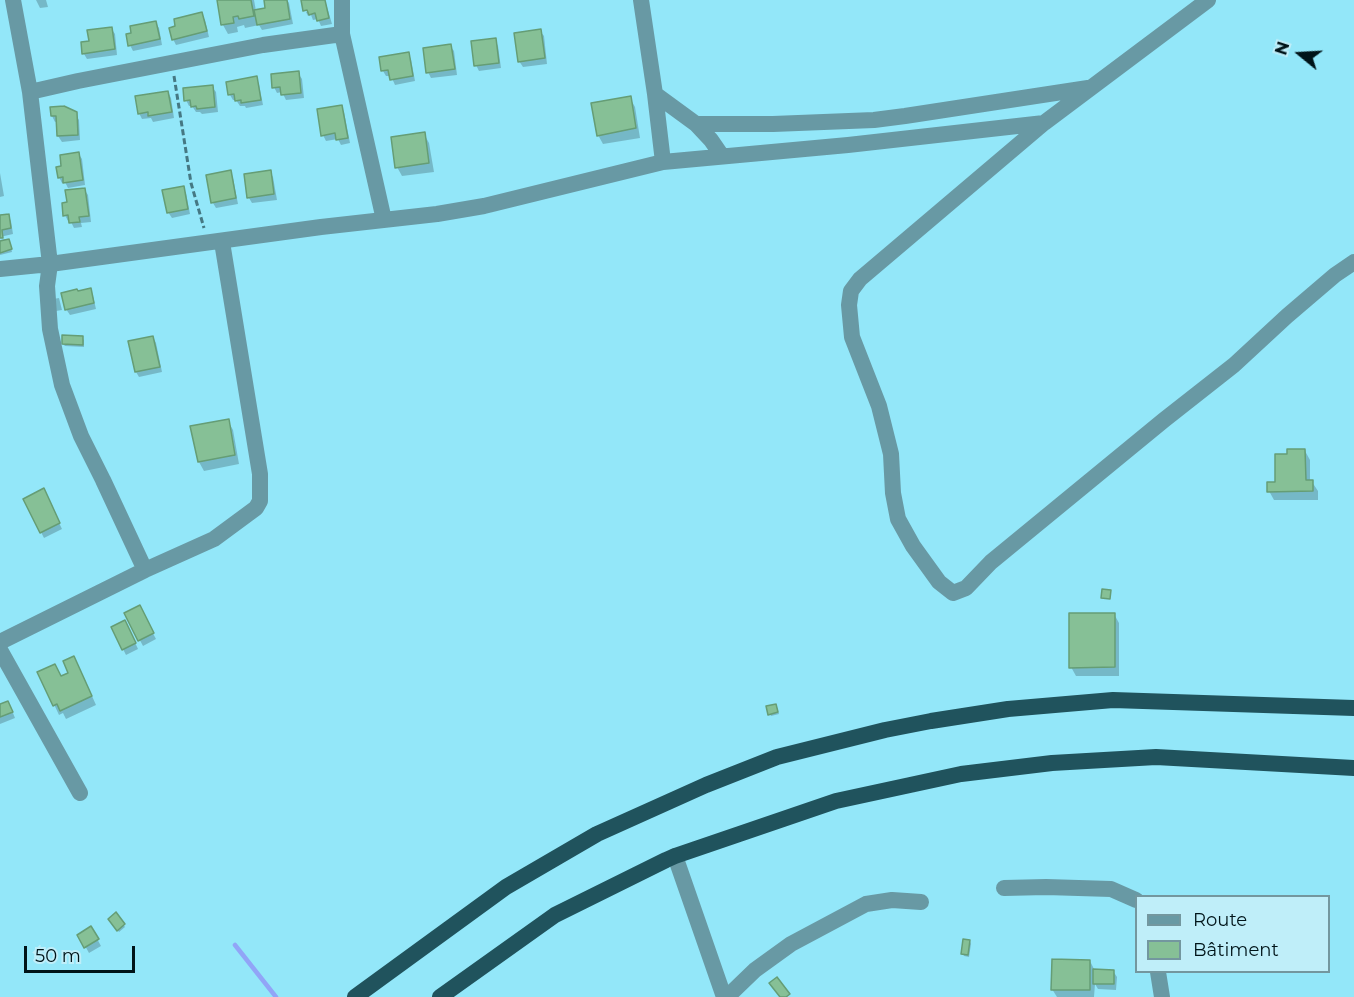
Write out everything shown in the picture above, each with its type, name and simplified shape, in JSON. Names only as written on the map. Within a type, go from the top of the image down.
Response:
[{"type":"highway","points":[[355,997],[506,886],[587,840],[706,785],[777,758],[885,730],[931,721],[1008,710],[1113,700],[1354,708]]},
{"type":"highway","points":[[440,997],[555,915],[675,856],[836,801],[972,773],[1052,763],[1156,757],[1354,768]]},
{"type":"street","points":[[12,0],[30,92],[50,264],[47,286],[50,329],[62,385],[81,436],[145,570]]},
{"type":"street","points":[[342,0],[342,34],[384,220]]},
{"type":"street","points":[[641,0],[663,162]]},
{"type":"street","points":[[1208,0],[1044,123],[860,279],[851,291],[849,305],[852,337],[879,406],[891,454],[893,493],[898,519],[913,546],[939,582],[953,592],[966,588],[991,562],[1234,365],[1287,316],[1354,262]]},
{"type":"street","points":[[30,92],[263,45],[342,34]]},
{"type":"street","points":[[696,124],[874,120],[1092,87]]},
{"type":"street","points":[[655,94],[696,124],[722,156]]},
{"type":"street","points":[[897,139],[905,116]]},
{"type":"street","points":[[0,269],[437,214],[484,206],[663,162],[1044,123]]},
{"type":"street","points":[[0,642],[145,570],[214,539],[256,508],[260,501],[260,474],[215,243]]},
{"type":"street","points":[[0,650],[80,793]]},
{"type":"street","points":[[675,856],[726,997],[755,970],[791,944],[866,904],[892,900],[921,902]]},
{"type":"street","points":[[1005,888],[1111,889],[1135,899]]},
{"type":"street","points":[[1158,973],[1162,997]]},
{"type":"path","points":[[172,62],[191,183],[215,243]]},
{"type":"building","points":[[217,0],[251,0],[254,16],[239,19],[238,16],[233,17],[234,23],[221,25]]},
{"type":"building","points":[[264,0],[287,0],[290,19],[257,25],[254,10],[265,8]]},
{"type":"building","points":[[301,0],[325,0],[329,18],[317,21],[315,13],[309,15],[307,10],[303,11]]},
{"type":"building","points":[[202,12],[207,31],[172,40],[169,28],[175,26],[174,19]]},
{"type":"building","points":[[156,21],[160,39],[128,46],[126,34],[131,33],[130,26]]},
{"type":"building","points":[[112,27],[115,49],[82,54],[81,42],[89,41],[87,30]]},
{"type":"building","points":[[541,29],[545,58],[518,62],[514,33]]},
{"type":"building","points":[[496,38],[499,63],[474,66],[471,41]]},
{"type":"building","points":[[451,44],[455,69],[426,73],[423,48]]},
{"type":"building","points":[[409,52],[413,76],[390,80],[388,70],[381,71],[379,57]]},
{"type":"building","points":[[299,71],[301,93],[281,95],[280,87],[272,88],[271,74]]},
{"type":"building","points":[[257,76],[261,100],[241,103],[241,100],[235,101],[234,94],[228,95],[226,82]]},
{"type":"building","points":[[213,85],[215,107],[197,109],[196,106],[191,107],[190,100],[184,101],[183,88]]},
{"type":"building","points":[[168,91],[172,112],[148,116],[148,112],[138,114],[135,96]]},
{"type":"building","points":[[631,96],[636,128],[597,136],[591,103]]},
{"type":"building","points":[[342,105],[348,138],[336,140],[335,133],[321,136],[317,109]]},
{"type":"building","points":[[64,106],[77,112],[78,135],[57,136],[56,116],[51,116],[50,107]]},
{"type":"building","points":[[425,132],[429,163],[395,168],[391,137]]},
{"type":"building","points":[[79,152],[83,180],[63,183],[63,177],[58,178],[56,167],[61,166],[60,155]]},
{"type":"building","points":[[231,170],[236,198],[211,203],[206,175]]},
{"type":"building","points":[[271,170],[274,194],[247,198],[244,174]]},
{"type":"building","points":[[184,186],[188,209],[167,213],[162,190]]},
{"type":"building","points":[[85,188],[89,216],[79,217],[80,222],[69,223],[68,215],[63,216],[62,203],[67,202],[65,190]]},
{"type":"building","points":[[9,214],[11,228],[2,230],[3,238],[0,238],[0,215]]},
{"type":"building","points":[[9,239],[12,249],[0,253],[0,241]]},
{"type":"building","points":[[91,288],[94,303],[65,310],[61,293]]},
{"type":"building","points":[[62,335],[83,336],[83,345],[62,344]]},
{"type":"building","points":[[153,336],[160,367],[135,372],[128,341]]},
{"type":"building","points":[[229,419],[235,455],[198,462],[190,426]]},
{"type":"building","points":[[1287,449],[1305,449],[1306,480],[1313,480],[1313,491],[1267,492],[1267,482],[1275,482],[1275,454],[1287,454]]},
{"type":"building","points":[[44,488],[60,523],[40,533],[23,499]]},
{"type":"building","points":[[1102,589],[1111,590],[1110,599],[1101,598]]},
{"type":"building","points":[[140,605],[154,633],[138,641],[124,613]]},
{"type":"building","points":[[1069,613],[1115,613],[1115,667],[1069,668]]},
{"type":"building","points":[[125,620],[136,643],[122,650],[111,627]]},
{"type":"building","points":[[74,656],[92,696],[60,711],[57,704],[53,706],[37,672],[55,664],[61,676],[68,673],[63,661]]},
{"type":"building","points":[[8,701],[13,712],[0,717],[0,704]]},
{"type":"building","points":[[776,704],[778,712],[768,715],[766,706]]},
{"type":"building","points":[[116,912],[125,924],[117,931],[108,919]]},
{"type":"building","points":[[91,926],[99,939],[84,948],[77,935]]},
{"type":"building","points":[[963,939],[970,940],[968,955],[961,954]]},
{"type":"building","points":[[1052,959],[1090,960],[1090,990],[1051,990]]},
{"type":"building","points":[[1093,969],[1114,970],[1114,984],[1093,984]]},
{"type":"building","points":[[777,977],[790,994],[786,997],[780,997],[769,983]]},
{"type":"waterway","points":[[235,945],[276,997]]}]
